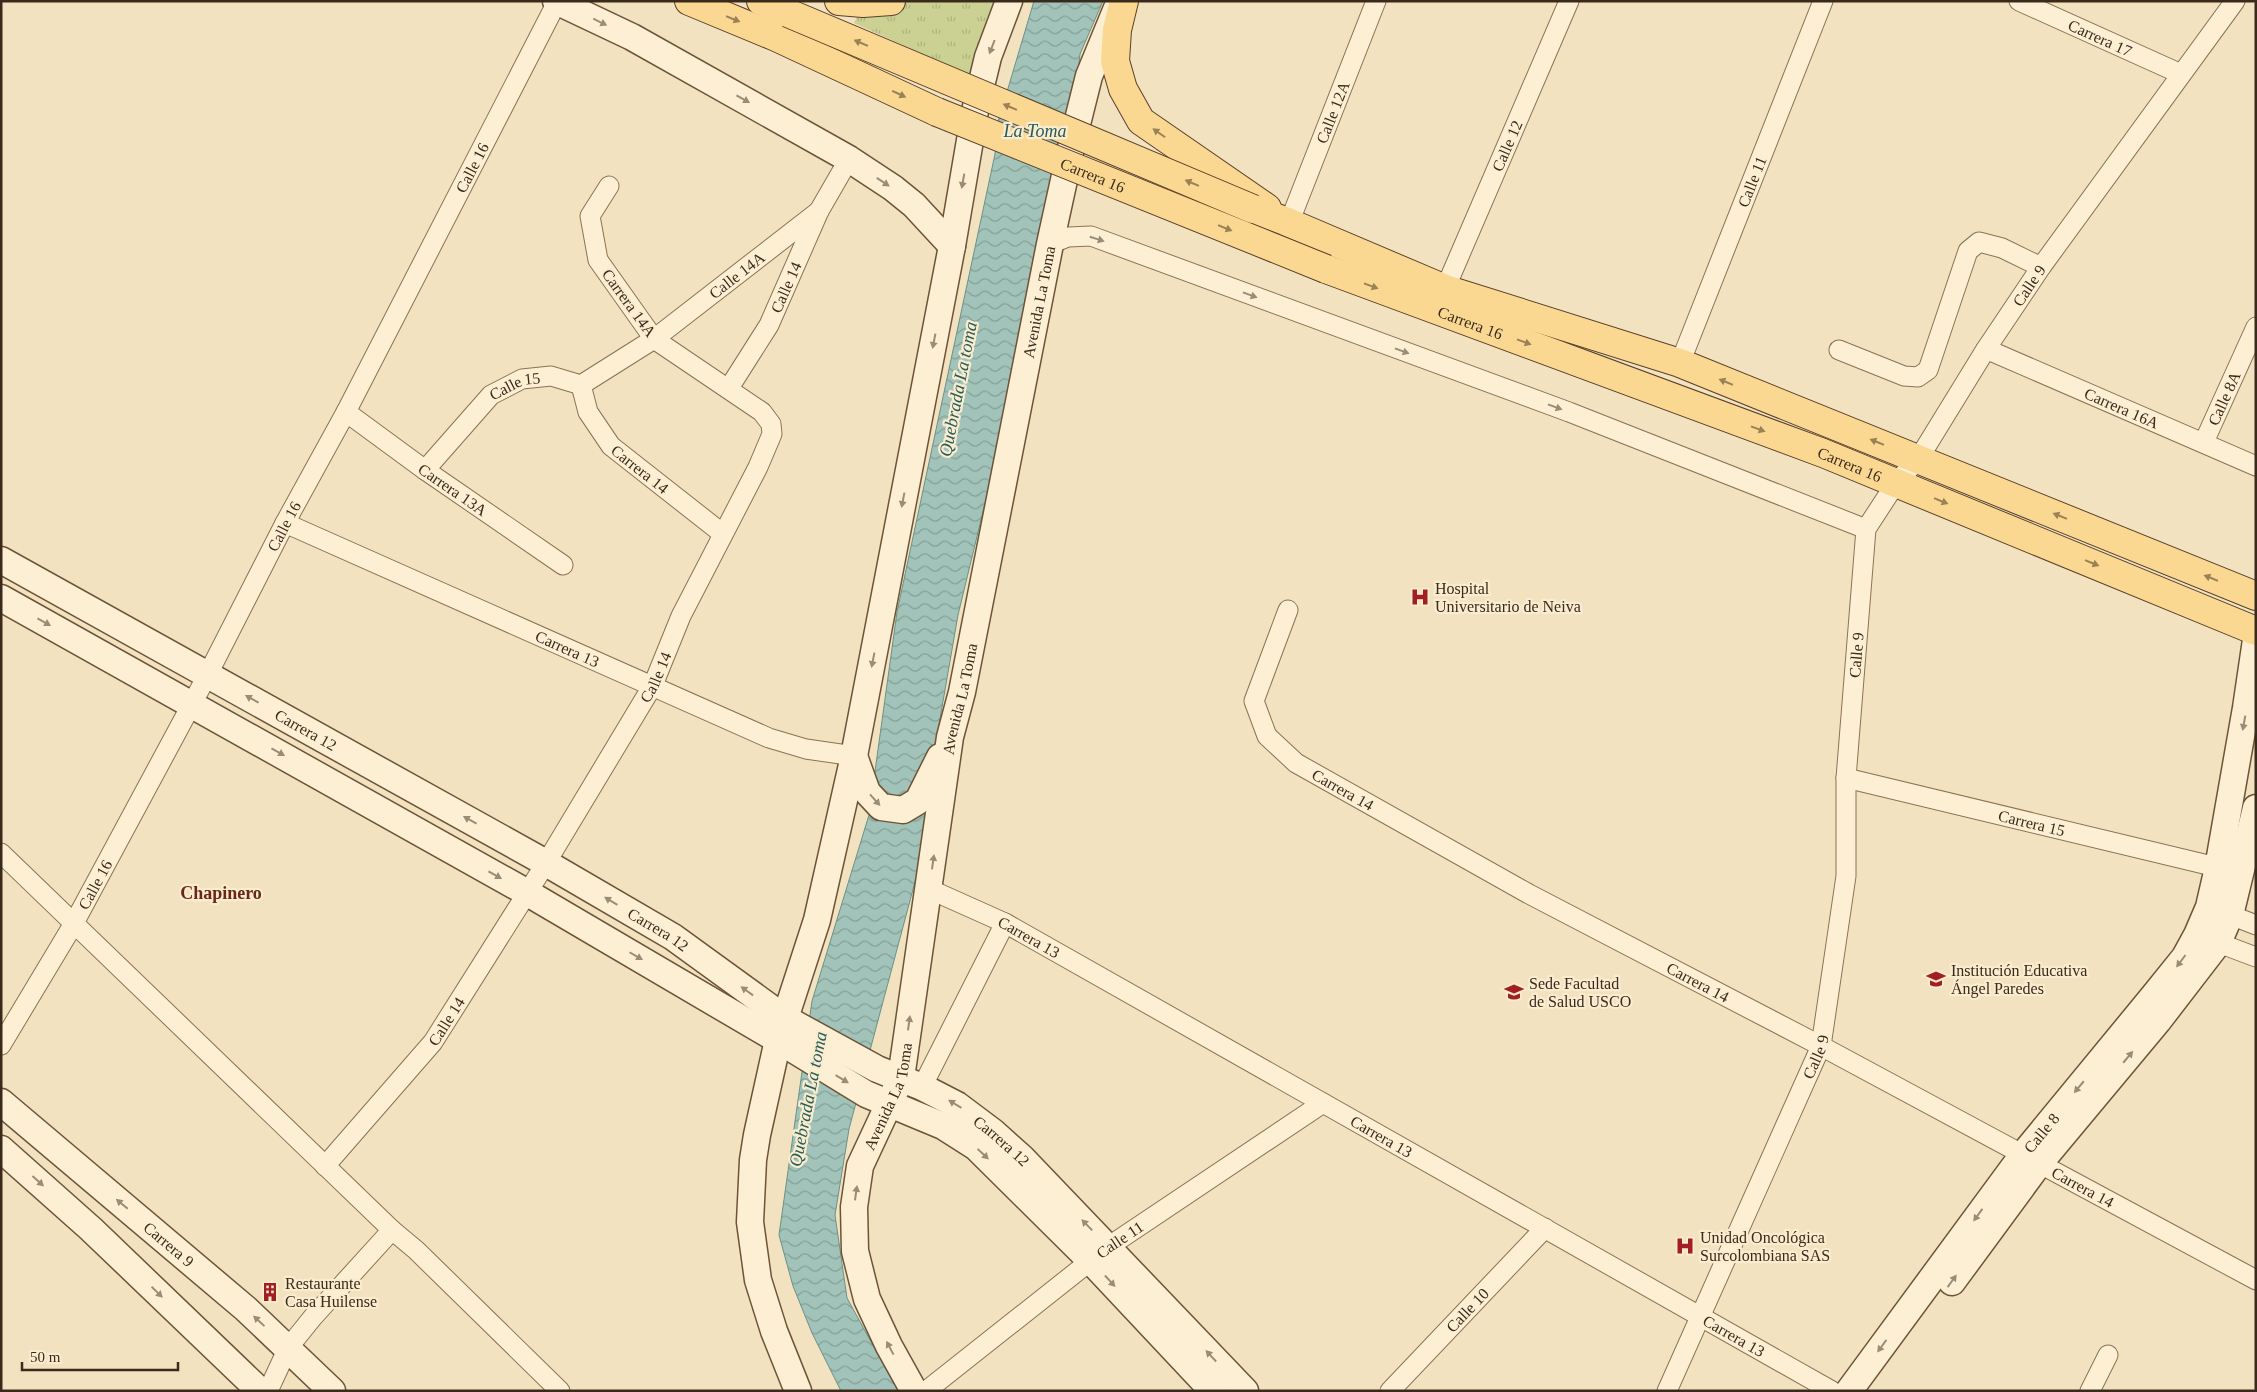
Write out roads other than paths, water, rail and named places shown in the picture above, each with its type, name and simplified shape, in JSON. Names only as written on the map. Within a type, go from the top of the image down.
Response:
[{"type":"main road","name":"Carrera 16","points":[[689,1],[776,37],[936,112],[1326,269],[1823,453],[2256,631]]},
{"type":"main road","name":"Carrera 16","points":[[761,1],[1445,289],[1680,363],[1919,458],[2256,596]]},
{"type":"main road","points":[[838,1],[864,4],[891,1]]},
{"type":"main road","points":[[798,1391],[774,1332],[758,1280],[750,1222],[756,1134],[788,1032],[817,920],[854,756],[952,246],[975,111],[988,57],[1009,1]]},
{"type":"main road","name":"Avenida La Toma","points":[[914,1391],[889,1346],[867,1299],[855,1252],[854,1207],[860,1166],[873,1134],[890,1105],[900,1078],[950,737],[962,692],[1050,244],[1089,76],[1120,1]]},
{"type":"main road","points":[[1124,1],[1117,30],[1115,61],[1123,89],[1141,121],[1287,222]]},
{"type":"main road","points":[[557,2],[632,38],[849,159],[894,188],[914,205],[952,246]]},
{"type":"main road","name":"Carrera 12","points":[[1,560],[546,863],[673,938],[866,1094],[943,1126],[976,1147],[1099,1254],[1245,1391]]},
{"type":"main road","name":"Carrera 12","points":[[1,598],[192,703],[526,892],[788,1032],[900,1078],[957,1105],[993,1132],[1022,1158],[1213,1391]]},
{"type":"main road","points":[[2219,911],[2229,870],[2246,708],[2256,640]]},
{"type":"main road","points":[[854,756],[868,792],[881,807],[903,810],[918,801],[950,737]]},
{"type":"main road","points":[[2229,870],[2256,808]]},
{"type":"main road","name":"Calle 8","points":[[1849,1391],[2030,1160],[2158,1021],[2207,939],[2219,911]]},
{"type":"main road","name":"Carrera 9","points":[[1,1102],[246,1309],[332,1391]]},
{"type":"main road","points":[[1,1149],[91,1229],[260,1391]]},
{"type":"main road","name":"Calle 8","points":[[1871,1391],[2030,1160]]},
{"type":"street","name":"Calle 12A","points":[[1287,222],[1376,1]]},
{"type":"street","name":"Calle 12","points":[[1445,289],[1570,1]]},
{"type":"street","name":"Calle 11","points":[[1680,363],[1824,1]]},
{"type":"street","name":"Carrera 17","points":[[2019,1],[2182,74]]},
{"type":"street","name":"Calle 9","points":[[1667,1391],[1821,1046],[1846,876],[1846,778],[1866,529],[1896,483],[1919,458],[1986,349],[2041,267],[2235,1]]},
{"type":"street","name":"Calle 16","points":[[1,1045],[73,925],[208,674],[285,522],[346,412],[557,2]]},
{"type":"street","name":"Calle 14","points":[[325,1166],[433,1042],[546,863],[653,685],[681,616],[758,467],[772,434],[771,424],[762,412],[729,388],[769,325],[819,212],[849,159]]},
{"type":"street","name":"Carrera 14A","points":[[609,186],[590,216],[598,260],[654,339],[729,388]]},
{"type":"street","name":"Calle 14A","points":[[654,339],[819,212]]},
{"type":"street","points":[[1050,244],[1068,237],[1091,236],[1569,412],[1866,529]]},
{"type":"street","points":[[1839,350],[1904,376],[1918,377],[1928,370],[1968,251],[1979,242],[2002,248],[2041,267]]},
{"type":"street","name":"Calle 8A","points":[[2204,442],[2256,327]]},
{"type":"street","points":[[581,385],[654,339]]},
{"type":"street","name":"Carrera 16A","points":[[1986,349],[2256,466]]},
{"type":"street","name":"Calle 15","points":[[425,470],[491,395],[522,379],[551,376],[581,385]]},
{"type":"street","name":"Carrera 14","points":[[581,385],[588,412],[611,446],[723,534]]},
{"type":"street","name":"Carrera 13A","points":[[346,412],[425,470],[563,565]]},
{"type":"street","name":"Carrera 13","points":[[285,522],[769,738],[806,749],[854,756]]},
{"type":"street","name":"Carrera 14","points":[[1288,610],[1254,701],[1267,736],[1296,763],[1529,894],[1821,1046],[2256,1280]]},
{"type":"street","name":"Carrera 15","points":[[1846,778],[2229,870]]},
{"type":"street","points":[[1,853],[73,925],[392,1230],[416,1250],[560,1391]]},
{"type":"street","name":"Carrera 13","points":[[929,889],[1005,923],[1832,1391]]},
{"type":"street","points":[[2219,911],[2256,925]]},
{"type":"street","points":[[900,1078],[1005,923]]},
{"type":"street","points":[[2207,939],[2256,957]]},
{"type":"street","name":"Calle 11","points":[[926,1391],[1099,1254],[1323,1103]]},
{"type":"street","name":"Calle 10","points":[[1390,1391],[1545,1228]]},
{"type":"street","points":[[268,1391],[288,1348],[313,1317],[392,1230]]},
{"type":"street","points":[[2090,1391],[2108,1355]]},
{"type":"water","name":"La Toma","points":[[1034,1],[1103,1],[1080,54],[1071,148],[958,615],[929,782],[919,867],[849,1129],[835,1215],[847,1298],[898,1391],[841,1391],[812,1333],[793,1286],[779,1235],[812,1001],[869,815],[897,612],[995,154],[998,122]]},
{"type":"place","name":"Hospital Universitario de Neiva","points":[[1420,597]]},
{"type":"place","name":"Institución Educativa Ángel Paredes","points":[[1936,979]]},
{"type":"place","name":"Sede Facultad de Salud USCO","points":[[1514,992]]},
{"type":"place","name":"Unidad Oncológica Surcolombiana SAS","points":[[1685,1246]]},
{"type":"place","name":"Restaurante Casa Huilense","points":[[270,1292]]},
{"type":"district","name":"Chapinero","points":[[221,893]]},
{"type":"water label","name":"Quebrada La toma","points":[[958,389]]},
{"type":"water label","name":"Quebrada La toma","points":[[808,1099]]}]
